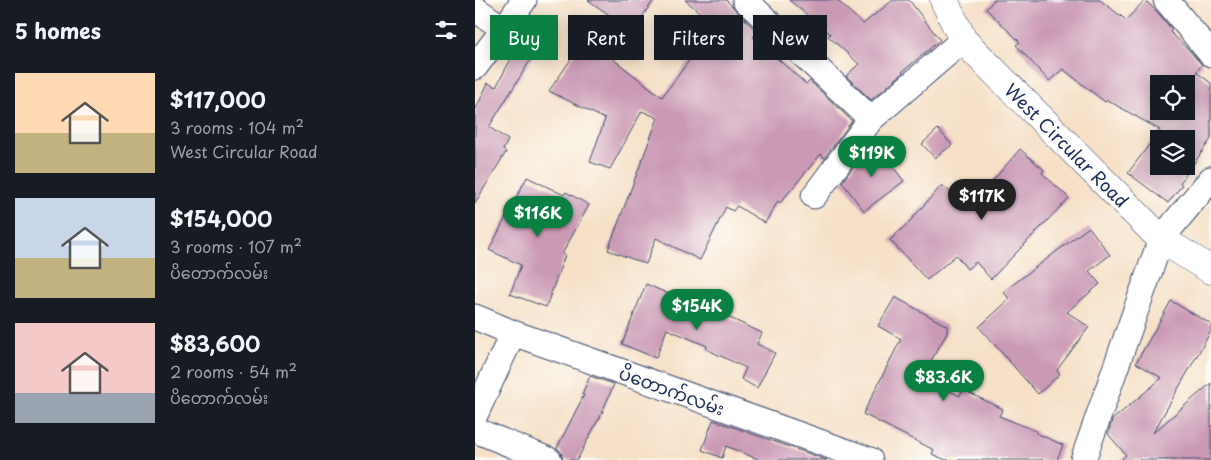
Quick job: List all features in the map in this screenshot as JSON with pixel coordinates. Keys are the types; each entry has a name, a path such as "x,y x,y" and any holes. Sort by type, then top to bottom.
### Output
{"street":[{"path":"514,15 524,0"},
{"path":"745,0 871,118"},
{"name":"West Circular Road","path":"944,0 963,40 1161,239 1211,270"},
{"path":"1166,0 1211,54"},
{"path":"475,9 490,19"},
{"path":"814,196 871,118 963,40"},
{"path":"475,67 490,47"},
{"path":"1083,460 1161,239 1211,179"},
{"name":"ပိတောက်လမ်း","path":"475,317 513,333 869,460"},
{"path":"475,415 513,333"},
{"path":"475,430 549,460"}],"building":[{"path":"588,0 654,0 643,15 609,15"},
{"path":"685,0 726,0 741,15 703,15"},
{"path":"789,0 837,0 863,24 893,0 909,0 940,40 871,100 846,76 859,64 828,36 830,34 827,32 827,15 807,15"},
{"path":"994,0 1100,0 1126,20 1145,0 1172,30 1170,32 1202,65 1196,72 1211,83 1211,139 1195,162 1195,130 1160,130 1107,100 1105,102 1063,69 1049,81 1016,45 1020,42 986,9"},
{"path":"743,18 753,28 753,60 779,60 806,84 810,81 852,121 824,158 821,154 780,203 778,201 765,223 737,206 733,211 726,207 700,260 656,238 646,264 608,250 658,118 642,111 610,169 590,162 605,119 549,91 571,60 614,60 662,97 690,60 743,60"},
{"path":"510,60 530,60 489,127 508,140 503,150 506,152 475,203 475,111 488,83 496,87"},
{"path":"938,129 952,145 935,158 922,144"},
{"path":"873,141 904,181 864,211 842,182"},
{"path":"1150,143 1150,175 1186,175 1180,183 1182,185 1168,203 1128,173"},
{"path":"1020,149 1044,170 1042,173 1069,198 991,279 976,262 967,269 956,255 927,280 890,240 942,185 969,208"},
{"path":"527,177 564,195 566,192 589,205 562,254 565,255 546,307 510,294 521,265 489,250"},
{"path":"1089,227 1110,255 1089,271 1100,284 1067,312 1089,327 1057,370 1060,374 1038,394 979,327 1010,299 1003,292"},
{"path":"646,284 687,302 691,291 719,302 715,311 762,333 757,344 775,353 757,388 741,379 746,368 706,349 707,346 667,329 656,358 622,344"},
{"path":"895,297 947,326 947,333 922,377 960,396 963,390 1003,409 999,416 1036,431 1036,433 1063,445 1057,460 946,460 932,454 934,450 863,414 901,339 878,326"},
{"path":"1171,301 1211,324 1211,331 1153,433 1211,383 1211,460 1121,460 1126,455 1108,434 1112,420 1162,378 1136,363"},
{"path":"590,376 614,384 599,420 577,460 563,460 561,452 557,448 584,395 582,394"},
{"path":"713,420 827,460 760,460 726,446 722,458 702,450"}]}
